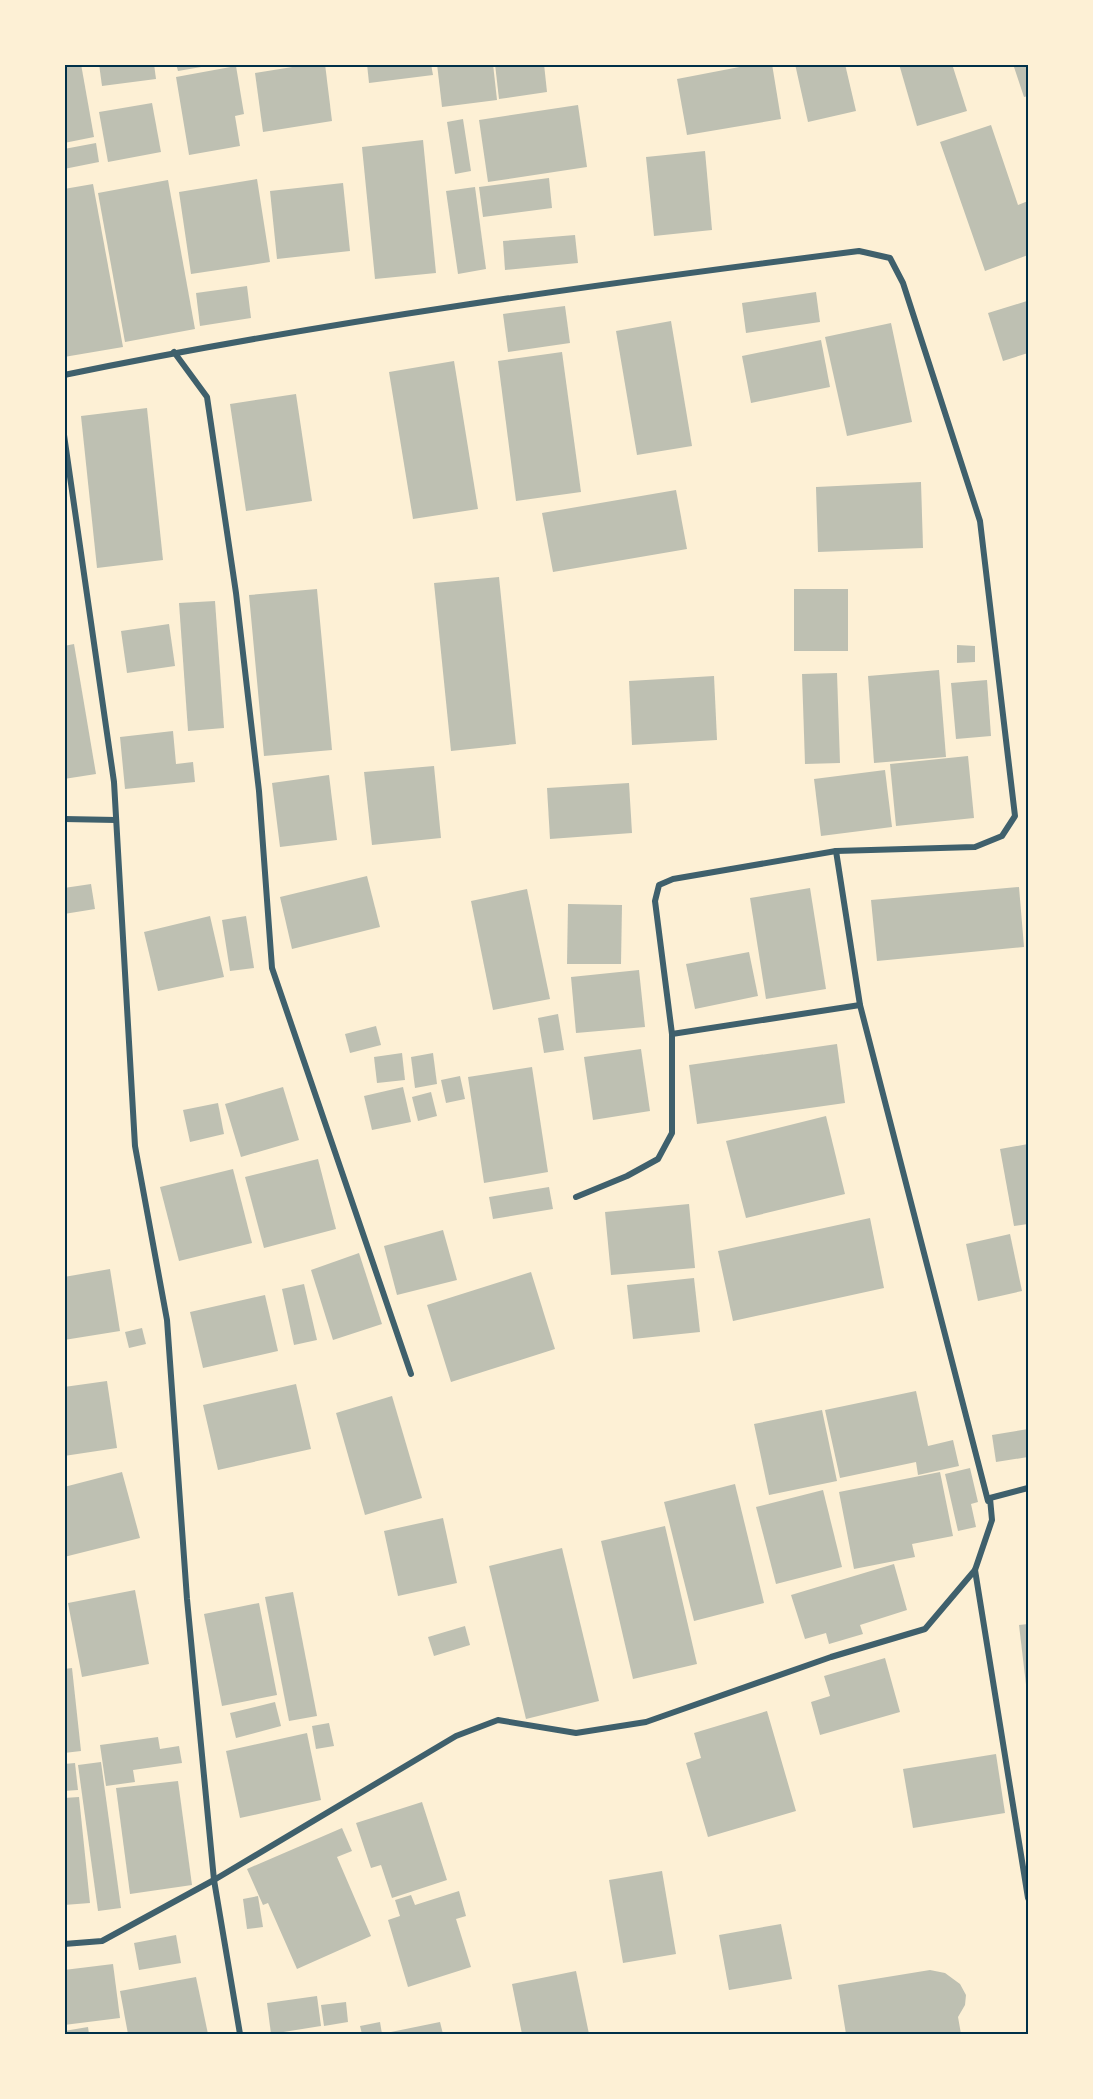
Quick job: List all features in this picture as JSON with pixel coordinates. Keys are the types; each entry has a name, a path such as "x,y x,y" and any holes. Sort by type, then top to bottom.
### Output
{"street":[{"path":"64,375 174,352 609,283 859,251 890,258 903,283 980,521 1016,816 1002,836 975,847 836,851 673,879 659,885 655,901 672,1034 672,1132 658,1159 627,1176 576,1197"},
{"path":"174,352 207,397 236,592 260,791 272,968 411,1374"},
{"path":"64,435 114,782 135,1146 167,1320 187,1599 214,1880 240,2034"},
{"path":"64,819 116,820"},
{"path":"836,851 860,1005 992,1520"},
{"path":"672,1034 860,1005"},
{"path":"64,1944 102,1941 214,1880 456,1736 498,1720 576,1733 646,1722 831,1657 925,1629 975,1569 992,1520 990,1498 1029,1488"},
{"path":"975,1569 1029,1898"}],"building":[{"path":"64,64 81,64 94,137 64,143"},
{"path":"99,64 154,64 156,79 102,86"},
{"path":"176,64 206,64 207,66 178,71"},
{"path":"325,64 332,121 263,132 255,73"},
{"path":"367,64 431,64 433,75 369,83"},
{"path":"437,64 493,64 497,100 442,107"},
{"path":"495,64 544,64 547,92 499,99"},
{"path":"755,64 772,64 781,119 687,135 677,79"},
{"path":"795,64 845,64 856,111 808,122"},
{"path":"899,64 952,64 967,111 917,126"},
{"path":"1013,64 1028,64 1028,96 1024,97"},
{"path":"236,66 244,114 235,116 240,146 189,155 176,77"},
{"path":"152,103 161,152 108,162 99,112"},
{"path":"578,105 587,167 488,182 479,120"},
{"path":"463,119 471,171 455,174 447,122"},
{"path":"991,125 1018,205 1028,201 1028,255 985,271 940,142"},
{"path":"423,140 436,273 375,279 362,147"},
{"path":"96,143 99,162 64,169 64,149"},
{"path":"705,151 712,230 654,236 646,157"},
{"path":"549,178 552,208 483,217 479,187"},
{"path":"257,179 270,262 191,274 179,192"},
{"path":"168,180 195,329 125,342 98,193"},
{"path":"343,183 350,251 277,259 270,191"},
{"path":"93,184 123,347 64,357 64,189"},
{"path":"475,187 486,269 458,274 446,191"},
{"path":"575,235 578,263 505,270 503,241"},
{"path":"247,286 251,318 200,326 196,293"},
{"path":"816,292 820,322 746,333 742,303"},
{"path":"1027,301 1028,353 1003,361 988,313"},
{"path":"565,306 570,343 508,352 503,314"},
{"path":"671,321 692,446 637,455 616,331"},
{"path":"891,323 912,422 847,436 825,337"},
{"path":"821,340 830,387 751,403 742,356"},
{"path":"562,352 581,492 516,501 498,361"},
{"path":"454,361 478,509 413,519 389,372"},
{"path":"296,394 312,501 246,511 230,404"},
{"path":"147,408 163,560 97,568 81,416"},
{"path":"921,482 923,548 818,552 816,487"},
{"path":"676,490 687,549 553,572 542,513"},
{"path":"499,577 516,744 451,751 434,583"},
{"path":"317,589 332,750 264,756 249,595"},
{"path":"794,589 848,589 848,651 794,651"},
{"path":"215,601 224,728 188,731 179,603"},
{"path":"169,624 175,666 127,673 121,631"},
{"path":"74,644 96,774 64,779 64,646"},
{"path":"957,645 975,646 975,662 957,663"},
{"path":"939,670 946,757 874,763 868,676"},
{"path":"837,673 840,763 805,764 802,674"},
{"path":"714,676 717,740 632,745 629,681"},
{"path":"987,680 991,736 956,739 951,683"},
{"path":"173,731 176,764 193,762 195,782 125,789 120,737"},
{"path":"968,756 974,818 896,826 890,764"},
{"path":"434,766 441,838 372,845 364,772"},
{"path":"885,770 892,827 821,836 814,779"},
{"path":"329,775 337,840 280,847 272,783"},
{"path":"629,783 632,833 550,839 547,788"},
{"path":"367,876 380,927 292,949 280,897"},
{"path":"91,884 95,909 64,914 64,888"},
{"path":"1019,887 1024,947 877,961 871,900"},
{"path":"810,888 826,989 766,999 750,898"},
{"path":"527,889 550,999 493,1010 471,901"},
{"path":"568,904 622,905 621,964 567,964"},
{"path":"210,916 224,977 158,991 144,932"},
{"path":"246,916 254,968 230,971 222,920"},
{"path":"749,952 758,996 695,1009 686,964"},
{"path":"639,970 645,1027 576,1033 571,977"},
{"path":"558,1014 564,1050 544,1053 538,1018"},
{"path":"376,1026 381,1045 350,1053 345,1034"},
{"path":"837,1044 845,1103 697,1124 689,1065"},
{"path":"641,1049 650,1111 593,1120 584,1057"},
{"path":"402,1053 405,1080 377,1083 374,1057"},
{"path":"433,1053 437,1084 415,1088 411,1057"},
{"path":"532,1067 548,1172 484,1183 468,1077"},
{"path":"460,1076 465,1099 446,1103 441,1080"},
{"path":"283,1087 299,1140 241,1157 225,1104"},
{"path":"403,1087 411,1122 372,1130 364,1096"},
{"path":"431,1092 437,1116 418,1121 412,1097"},
{"path":"218,1103 224,1134 190,1142 183,1110"},
{"path":"826,1116 845,1194 746,1218 726,1141"},
{"path":"1028,1144 1028,1224 1014,1226 1000,1149"},
{"path":"318,1159 336,1229 264,1248 245,1177"},
{"path":"233,1169 252,1243 179,1261 160,1187"},
{"path":"549,1187 553,1209 493,1219 489,1197"},
{"path":"689,1204 695,1268 611,1275 605,1212"},
{"path":"870,1218 884,1288 733,1321 718,1251"},
{"path":"443,1230 457,1280 397,1295 384,1246"},
{"path":"1010,1234 1022,1291 978,1301 966,1244"},
{"path":"359,1253 382,1324 333,1340 311,1270"},
{"path":"110,1269 120,1331 64,1340 64,1277"},
{"path":"531,1272 555,1349 451,1382 427,1305"},
{"path":"694,1278 700,1332 633,1339 627,1285"},
{"path":"304,1284 317,1340 294,1345 282,1289"},
{"path":"265,1295 278,1351 203,1368 190,1312"},
{"path":"142,1328 146,1344 129,1348 125,1332"},
{"path":"107,1381 117,1448 64,1456 64,1387"},
{"path":"296,1384 311,1449 218,1470 203,1405"},
{"path":"916,1391 928,1446 953,1440 959,1466 918,1475 916,1462 840,1478 825,1410"},
{"path":"392,1396 422,1498 365,1515 336,1413"},
{"path":"822,1410 837,1481 769,1495 754,1424"},
{"path":"1028,1429 1028,1457 996,1462 992,1435"},
{"path":"970,1468 978,1502 971,1504 976,1527 958,1531 945,1474"},
{"path":"122,1472 140,1538 64,1557 64,1487"},
{"path":"940,1472 953,1536 912,1544 915,1557 854,1569 839,1492"},
{"path":"735,1484 764,1603 694,1621 664,1502"},
{"path":"823,1490 842,1567 776,1584 756,1507"},
{"path":"443,1518 457,1583 398,1596 384,1531"},
{"path":"665,1526 697,1664 633,1679 601,1541"},
{"path":"562,1548 599,1701 526,1719 489,1566"},
{"path":"894,1564 907,1610 860,1625 863,1634 829,1644 826,1633 805,1639 791,1595"},
{"path":"135,1590 149,1664 82,1677 68,1603"},
{"path":"293,1592 317,1716 289,1721 265,1597"},
{"path":"259,1603 277,1695 222,1706 204,1614"},
{"path":"1028,1624 1028,1693 1027,1693 1019,1625"},
{"path":"465,1626 470,1645 434,1656 428,1637"},
{"path":"885,1658 900,1712 820,1735 811,1702 830,1696 824,1676"},
{"path":"72,1668 81,1751 64,1753 64,1669"},
{"path":"275,1702 281,1726 236,1738 230,1713"},
{"path":"767,1711 796,1811 708,1837 686,1763 701,1758 694,1733"},
{"path":"329,1723 334,1746 316,1749 312,1726"},
{"path":"307,1733 321,1800 240,1818 226,1751"},
{"path":"158,1737 160,1749 179,1746 182,1763 133,1770 135,1782 106,1786 100,1745"},
{"path":"996,1754 1005,1813 913,1828 903,1769"},
{"path":"101,1762 121,1908 98,1911 78,1765"},
{"path":"75,1763 78,1790 64,1791 64,1764"},
{"path":"178,1781 192,1885 130,1894 116,1788"},
{"path":"79,1797 90,1903 64,1905 64,1798"},
{"path":"422,1802 447,1880 392,1898 381,1865 371,1868 356,1823"},
{"path":"342,1828 352,1851 337,1857 371,1936 297,1969 268,1903 263,1905 247,1869"},
{"path":"662,1871 676,1954 623,1963 609,1880"},
{"path":"459,1891 466,1916 456,1919 471,1967 408,1987 388,1920 400,1916 395,1900 411,1895 415,1905"},
{"path":"258,1896 263,1927 247,1929 243,1899"},
{"path":"781,1924 792,1979 729,1990 719,1935"},
{"path":"176,1935 181,1963 139,1970 134,1943"},
{"path":"113,1964 120,2018 64,2025 64,1970"},
{"path":"930,1970 945,1973 960,1984 966,1995 965,2005 958,2017 961,2034 846,2034 838,1985"},
{"path":"576,1971 589,2034 522,2034 512,1984"},
{"path":"196,1977 208,2034 128,2034 120,1991"},
{"path":"317,1996 321,2026 271,2034 267,2003"},
{"path":"346,2002 348,2022 324,2026 321,2005"},
{"path":"380,2022 382,2034 362,2034 360,2026"},
{"path":"440,2022 443,2034 386,2034 386,2033"},
{"path":"88,2027 89,2034 64,2034 64,2031"}]}
